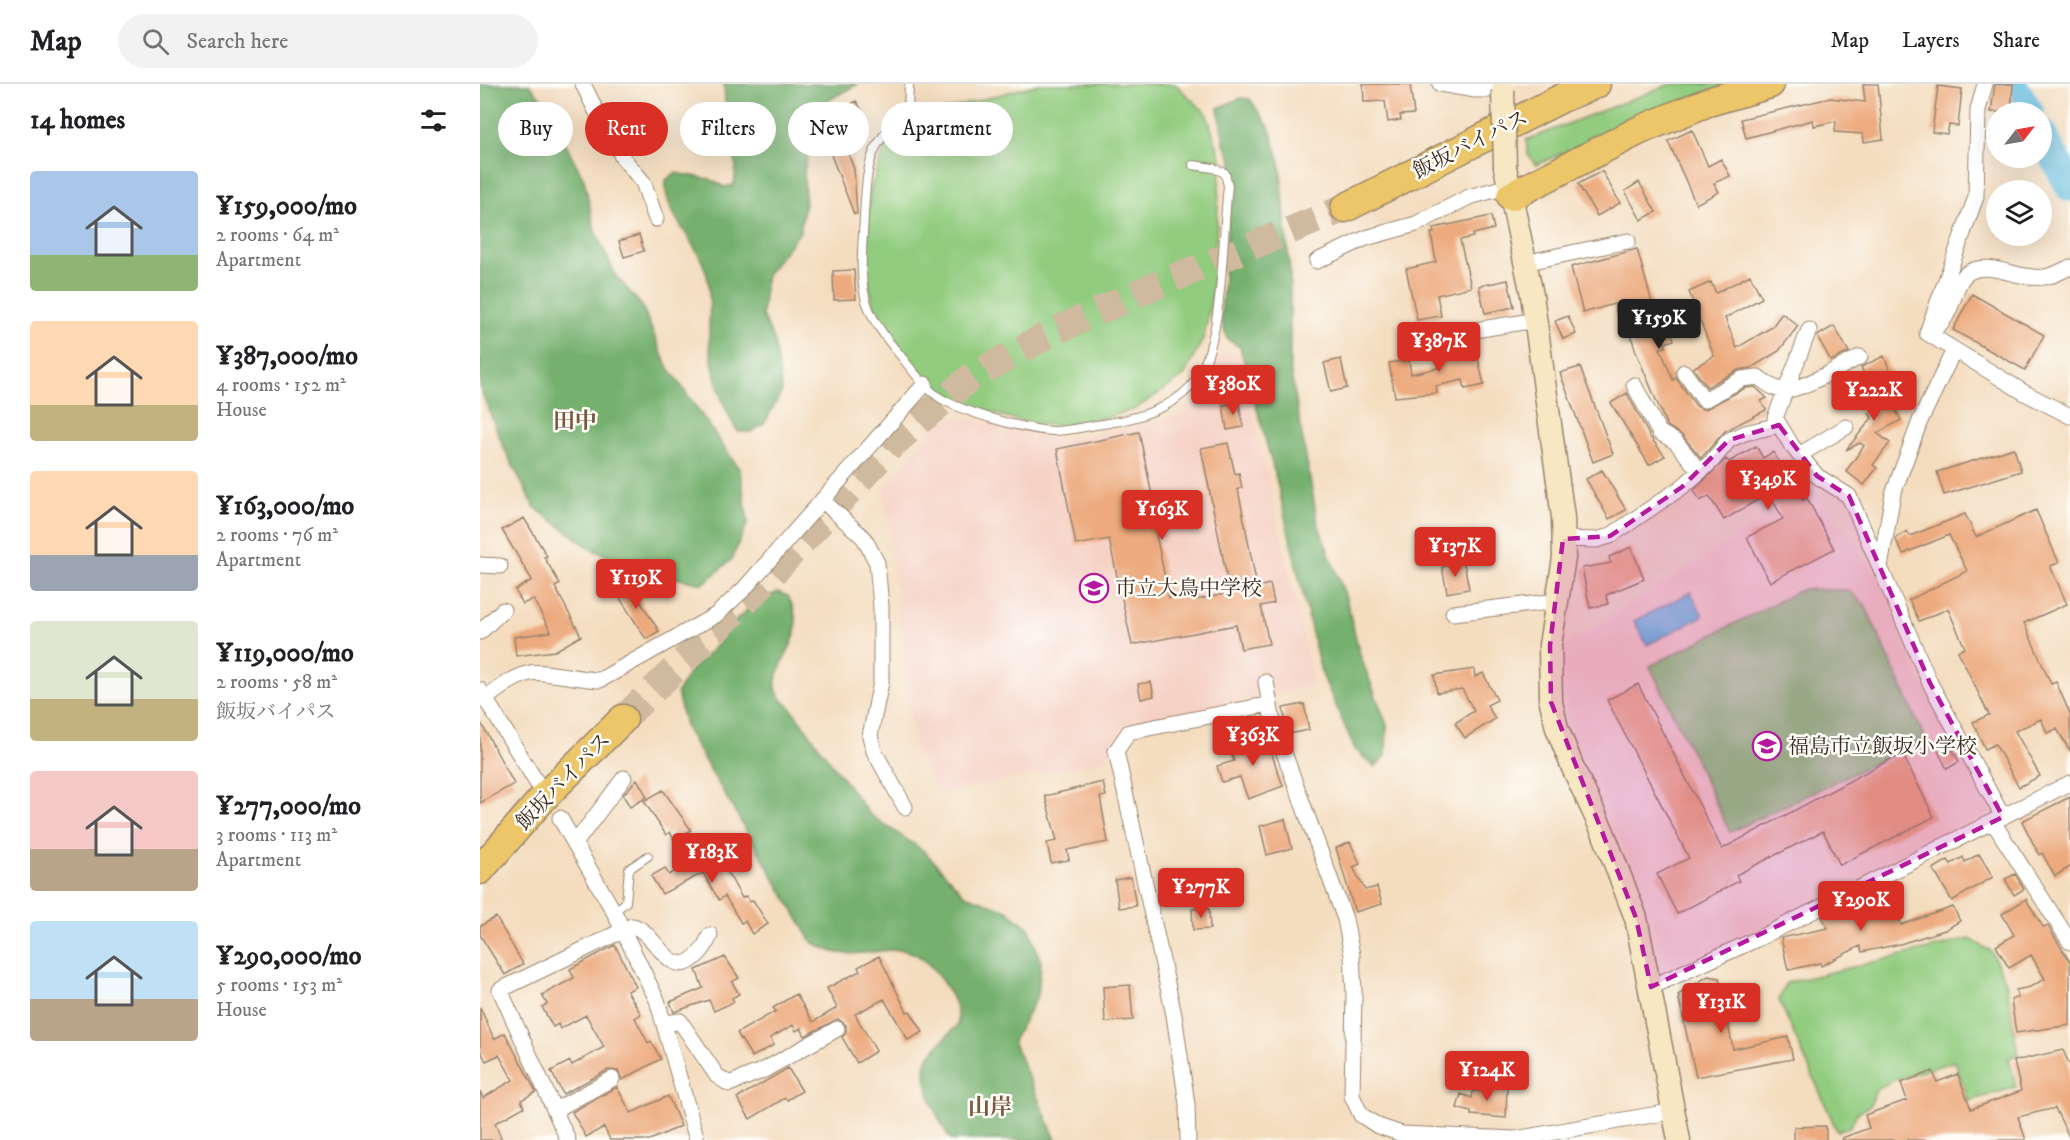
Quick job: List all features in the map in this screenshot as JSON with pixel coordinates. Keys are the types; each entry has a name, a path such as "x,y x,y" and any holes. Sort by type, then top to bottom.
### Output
{"highway":[{"name":"飯坂バイパス","path":"1345,208 1562,98 1596,84"},
{"path":"1508,183 1708,102 1770,84"},
{"name":"飯坂バイパス","path":"480,870 545,796 623,719"}],"street":[{"path":"583,84 594,110 612,132 622,158 643,182 656,219"},
{"path":"1440,84 1475,90 1504,87 1508,183 1536,320 1557,467 1563,539 1558,601 1550,645 1551,702 1557,728 1603,832 1636,918 1652,987 1679,1140"},
{"path":"1927,333 1976,197 1978,110 1985,84"},
{"path":"1317,261 1366,238 1416,224 1469,197 1508,183"},
{"path":"1524,263 1628,241"},
{"path":"1927,333 1938,328 1949,314 1963,277 1971,271 1985,269 2043,278 2070,267"},
{"path":"1426,334 1451,334 1536,320"},
{"path":"1809,330 1775,418 1799,455 1817,476 1849,496 1930,683 1998,819 2070,942"},
{"path":"1927,333 2003,380 2070,416"},
{"path":"1880,567 1893,494 1920,421 1954,350"},
{"path":"1684,372 1704,400 1742,379 1758,377 1770,386 1784,391 1800,386 1860,357"},
{"path":"537,783 482,694 532,672 583,680 600,680 716,615 743,590 925,384"},
{"path":"1634,385 1659,432 1676,442 1700,472"},
{"path":"1563,539 1596,540 1610,536 1682,487 1700,472 1729,440 1745,433 1779,425"},
{"path":"1799,455 1846,427"},
{"path":"822,500 864,538 877,563 881,606 881,682 870,736 874,751 905,807"},
{"path":"480,565 500,566"},
{"path":"1453,613 1558,601"},
{"path":"480,632 503,610"},
{"path":"1266,682 1273,723 1345,919 1352,955 1354,993 1352,1096 1356,1109 1378,1126 1402,1134 1515,1139 1675,1112"},
{"path":"1188,1140 1186,1104 1174,1015 1116,751 1129,732 1270,704"},
{"path":"576,842 624,778"},
{"path":"1652,987 1755,940 2070,783"},
{"path":"560,818 576,842 614,912 657,1000 697,1140"},
{"path":"568,1140 500,990 622,929 638,926 675,963 685,963 704,949 710,935"},
{"path":"664,1023 680,1021 717,1076 729,1084 764,1070 837,1029"},
{"path":"555,1110 612,1079"}],"lane":[{"path":"909,84 908,112 892,125 873,149 866,181 862,281 866,300 888,340 925,384 941,398 981,414 1028,427 1054,431 1143,416 1173,401 1190,387 1204,366 1215,333 1228,186 1226,174 1213,168 1193,165"},
{"path":"614,912 626,902 629,869 648,856"}],"highlighted area":[{"path":"1779,425 1817,476 1849,496 1930,683 2003,817 1651,987 1636,918 1551,702 1550,645 1563,539 1610,536 1682,487 1729,440"}],"shaded area":[{"name":"市立大鳥中学校","path":"1223,353 1240,353 1314,685 1125,725 1106,760 943,793 935,787 915,749 884,490 936,424 949,418 962,417 1031,435 1064,438 1121,429 1179,415 1203,396"},
{"name":"福島市立飯坂小学校","path":"1813,488 1881,581 1903,642 1930,701 1991,811 1678,968 1665,959 1635,871 1570,724 1560,665 1566,645"}],"green space":[{"path":"480,84 529,84 543,102 498,102 498,156 572,156 584,179 595,231 616,276 642,306 666,364 740,470 748,522 732,559 703,584 648,572 591,549 534,507 503,446 480,388"},
{"path":"724,84 858,84 828,102 788,102 788,156 808,156 804,171 805,203 800,232 766,275 762,315 774,340 782,391 764,424 751,432 738,432 724,403 710,349 708,280 698,254 676,218 666,193 666,180 675,173 710,179 724,187 734,185 736,166 733,156 776,156 776,102 725,102"},
{"path":"1038,84 1175,84 1206,113 1221,158 1212,299 1203,339 1184,376 1135,409 1106,418 1060,426 1027,423 973,407 930,384 889,333 873,303 867,274 869,194 882,156 1013,156 1013,102 973,102"},
{"path":"1671,84 1735,84 1681,101 1536,165 1528,155 1526,140"},
{"path":"1241,98 1250,99 1269,127 1280,162 1290,273 1290,368 1318,524 1346,598 1360,655 1387,725 1386,756 1375,767 1355,749 1321,672 1276,478 1240,347 1227,339 1221,319 1232,160 1224,143 1218,108"},
{"path":"1803,589 1848,590 1865,605 1925,739 1730,832 1650,666"},
{"path":"778,592 788,596 796,621 793,640 776,680 777,692 782,699 869,814 924,851 965,895 1007,910 1029,928 1041,962 1038,995 1013,1041 1056,1140 951,1140 932,1102 925,1069 929,1056 958,1024 956,1006 946,986 930,965 907,951 838,953 812,942 686,729 677,693 692,668 714,648 723,633 754,603"},
{"path":"1970,939 1991,951 2006,982 2018,1055 2009,1058 2016,1087 1969,1101 1955,1061 1894,1080 1876,1090 1870,1106 1857,1113 1850,1127 1837,1131 1779,1000 1786,983"}],"water":[{"path":"1691,592 1703,616 1647,645 1634,621"}],"building":[{"path":"1363,84 1410,84 1414,114 1400,115 1401,120 1388,122 1385,101 1364,102"},
{"path":"1863,84 1878,84 1883,139 1864,142 1863,134 1835,132 1836,121 1814,126 1813,120 1746,138 1741,119 1830,98 1865,102"},
{"path":"1995,84 2013,84 2012,102 1992,102"},
{"path":"1938,86 1962,89 1958,126 1949,125 1947,134 1932,132"},
{"path":"1692,130 1708,166 1721,159 1730,176 1714,183 1719,192 1696,204 1668,141"},
{"path":"831,156 849,156 854,169 857,214 854,214"},
{"path":"1602,171 1620,203 1597,216 1578,184"},
{"path":"1639,182 1656,212 1641,220 1625,191"},
{"path":"1491,216 1494,229 1460,240 1471,287 1437,295 1441,316 1417,320 1406,269 1436,262 1431,233 1434,233 1433,228"},
{"path":"639,235 644,251 624,257 619,241"},
{"path":"1637,249 1658,324 1668,321 1674,340 1665,343 1666,347 1660,348 1673,380 1676,378 1696,406 1704,410 1745,388 1755,387 1767,398 1761,401 1766,410 1725,431 1701,458 1683,436 1667,426 1636,352 1625,316 1618,318 1614,304 1583,313 1571,267"},
{"path":"854,270 856,299 834,300 833,271"},
{"path":"1750,275 1762,298 1725,318 1737,348 1772,327 1782,313 1798,326 1779,351 1751,368 1738,370 1707,387 1693,368 1714,356 1689,292 1711,282 1716,293"},
{"path":"1508,280 1514,307 1485,313 1479,286"},
{"path":"1972,294 2044,335 2025,370 1953,330"},
{"path":"1568,316 1576,334 1563,339 1555,321"},
{"path":"1834,326 1849,352 1831,361 1817,336"},
{"path":"1474,340 1484,385 1465,389 1463,380 1436,386 1437,393 1395,397 1389,363 1409,360 1411,374 1438,368 1437,359 1458,355 1455,343"},
{"path":"1884,356 1895,383 1883,388 1901,420 1877,433 1890,443 1873,465 1877,468 1864,485 1846,471 1864,446 1860,443 1846,450 1872,418 1869,413 1879,407 1861,367"},
{"path":"1341,359 1347,388 1331,392 1324,363"},
{"path":"1580,367 1613,454 1593,462 1560,373"},
{"path":"1627,393 1650,437 1665,456 1649,465 1611,403"},
{"path":"1239,403 1243,427 1227,430 1223,405"},
{"path":"1139,432 1159,529 1155,529 1169,598 1194,593 1195,600 1230,593 1201,448 1228,443 1235,474 1239,473 1242,488 1238,489 1257,587 1270,584 1274,603 1261,606 1269,644 1241,649 1236,625 1132,645 1109,539 1076,545 1057,449"},
{"path":"1756,446 1763,458 1773,452 1803,500 1807,498 1834,549 1770,582 1747,537 1783,519 1769,493 1724,520 1709,496 1700,501 1694,490 1726,459 1729,462"},
{"path":"2014,448 2021,471 1944,495 1937,472"},
{"path":"1602,470 1626,510 1609,519 1586,479"},
{"path":"2036,510 2059,563 2050,566 2067,604 2024,623 2051,684 2056,682 2070,714 2070,751 2057,729 2047,733 2041,719 2015,731 2040,776 2019,787 1995,744 1985,749 1973,722 1989,715 1958,651 1965,648 1948,609 1919,621 1909,600 1967,571 1949,535 1903,554 1895,538 1907,531 1910,536 1965,514 1976,537"},
{"path":"524,518 547,556 544,557 560,584 555,587 581,636 555,651 516,656 514,637 551,632 533,599 523,604 515,590 532,580 502,530"},
{"path":"1631,547 1644,579 1606,595 1608,604 1590,608 1582,568 1611,563 1609,557"},
{"path":"1464,563 1469,589 1447,593 1442,567"},
{"path":"620,578 638,602 640,601 659,631 646,639 611,584"},
{"path":"1474,669 1475,677 1483,673 1497,700 1487,705 1495,719 1465,738 1455,723 1474,711 1462,689 1437,693 1434,675"},
{"path":"1151,682 1154,696 1141,699 1138,684"},
{"path":"1638,684 1722,849 1902,753 1934,817 1840,865 1823,831 1736,875 1739,881 1677,914 1657,874 1689,858 1607,700"},
{"path":"1304,704 1309,730 1288,734 1283,708"},
{"path":"480,721 514,784 480,803"},
{"path":"1264,732 1283,786 1248,799 1240,777 1222,782 1217,766 1234,761 1230,750 1240,747 1238,741"},
{"path":"1947,739 1959,762 1947,769 1935,745"},
{"path":"637,779 647,797 630,807 623,795"},
{"path":"1103,782 1106,796 1100,797 1108,842 1067,850 1069,860 1051,863 1047,843 1057,841 1045,796"},
{"path":"663,790 691,830 674,840 670,832 666,835 644,801"},
{"path":"2070,797 2070,867 2055,876 2042,853 2039,855 2022,821"},
{"path":"1285,819 1292,848 1267,855 1260,826"},
{"path":"698,836 718,870 724,866 742,898 746,896 750,902 753,900 768,924 752,934 745,921 741,923 725,896 719,900 703,873 662,894 651,876 665,868 669,875 695,859 685,843"},
{"path":"1350,842 1360,864 1353,867 1365,890 1377,887 1382,904 1355,912 1336,848"},
{"path":"1979,854 1993,877 1952,901 1933,869 1948,860 1951,864 1963,857 1965,862"},
{"path":"2015,874 2024,889 2014,895 2005,879"},
{"path":"1131,877 1136,906 1119,908 1115,880"},
{"path":"1890,890 1901,925 1953,907 1960,921 1945,930 1900,944 1862,952 1860,946 1821,966 1820,963 1788,970 1781,938 1828,928 1822,917"},
{"path":"2026,899 2043,927 2048,926 2070,962 2070,1025 2016,1033 2011,999 2018,998 2016,990 2030,987 2045,979 2031,955 2009,968 1996,946 2014,935 2002,914"},
{"path":"1192,909 1209,909 1210,929 1193,930"},
{"path":"496,917 523,964 505,975 480,935 480,926"},
{"path":"615,945 636,987 627,991 641,1014 635,1018 648,1043 651,1041 661,1059 622,1080 618,1071 608,1070 563,1094 551,1071 570,1061 572,1065 604,1047 586,1015 560,1029 558,1024 553,1027 542,1007 547,1004 542,995 574,978 570,969"},
{"path":"879,956 907,1012 910,1011 923,1032 908,1040 884,999 855,1014 876,1051 857,1063 842,1037 846,1033 846,1025 838,1019 805,1036 801,1028 796,1031 793,1025 770,1038 774,1045 752,1057 737,1033 776,1011 773,1008 796,994 813,1022 837,1008 827,988 860,971 858,967"},
{"path":"725,957 739,978 732,982 739,994 732,998 734,1002 714,1011 709,1000 674,1012 670,1002 703,988 696,970"},
{"path":"1708,976 1719,978 1733,1049 1788,1037 1793,1059 1696,1077 1678,995"},
{"path":"1130,985 1133,1020 1105,1022 1103,987"},
{"path":"480,1007 494,1039 505,1033 536,1092 521,1100 524,1107 495,1123 502,1140 480,1140 480,1091 483,1098 513,1080 499,1055 486,1061 480,1050"},
{"path":"2063,1050 2070,1066 2070,1139 2055,1108 2018,1117 2026,1140 1843,1140 1842,1138 1869,1128 1865,1115 1907,1100 1901,1083 1933,1071 1937,1082 1958,1074 1971,1109 2021,1091 2014,1061"},
{"path":"788,1068 802,1091 787,1100 785,1098 750,1119 737,1098"},
{"path":"1488,1082 1507,1084 1506,1118 1471,1115 1471,1112 1457,1108 1461,1094 1472,1098 1473,1091 1488,1092"},
{"path":"617,1087 631,1113 668,1096 681,1126 650,1140 610,1140 604,1127 586,1137 572,1112"},
{"path":"1826,1126 1826,1140 1794,1140 1794,1127"}],"waterway":[{"path":"2012,84 2023,102"},
{"path":"2052,153 2070,187"}],"tunnel":[{"path":"623,719 757,590 894,443 971,377 1053,332 1145,290 1345,208"}],"place":[{"name":"市立大鳥中学校","path":"1094,588"},
{"name":"福島市立飯坂小学校","path":"1767,746"}],"district":[{"name":"田中","path":"575,420"},
{"name":"山岸","path":"990,1106"}]}
